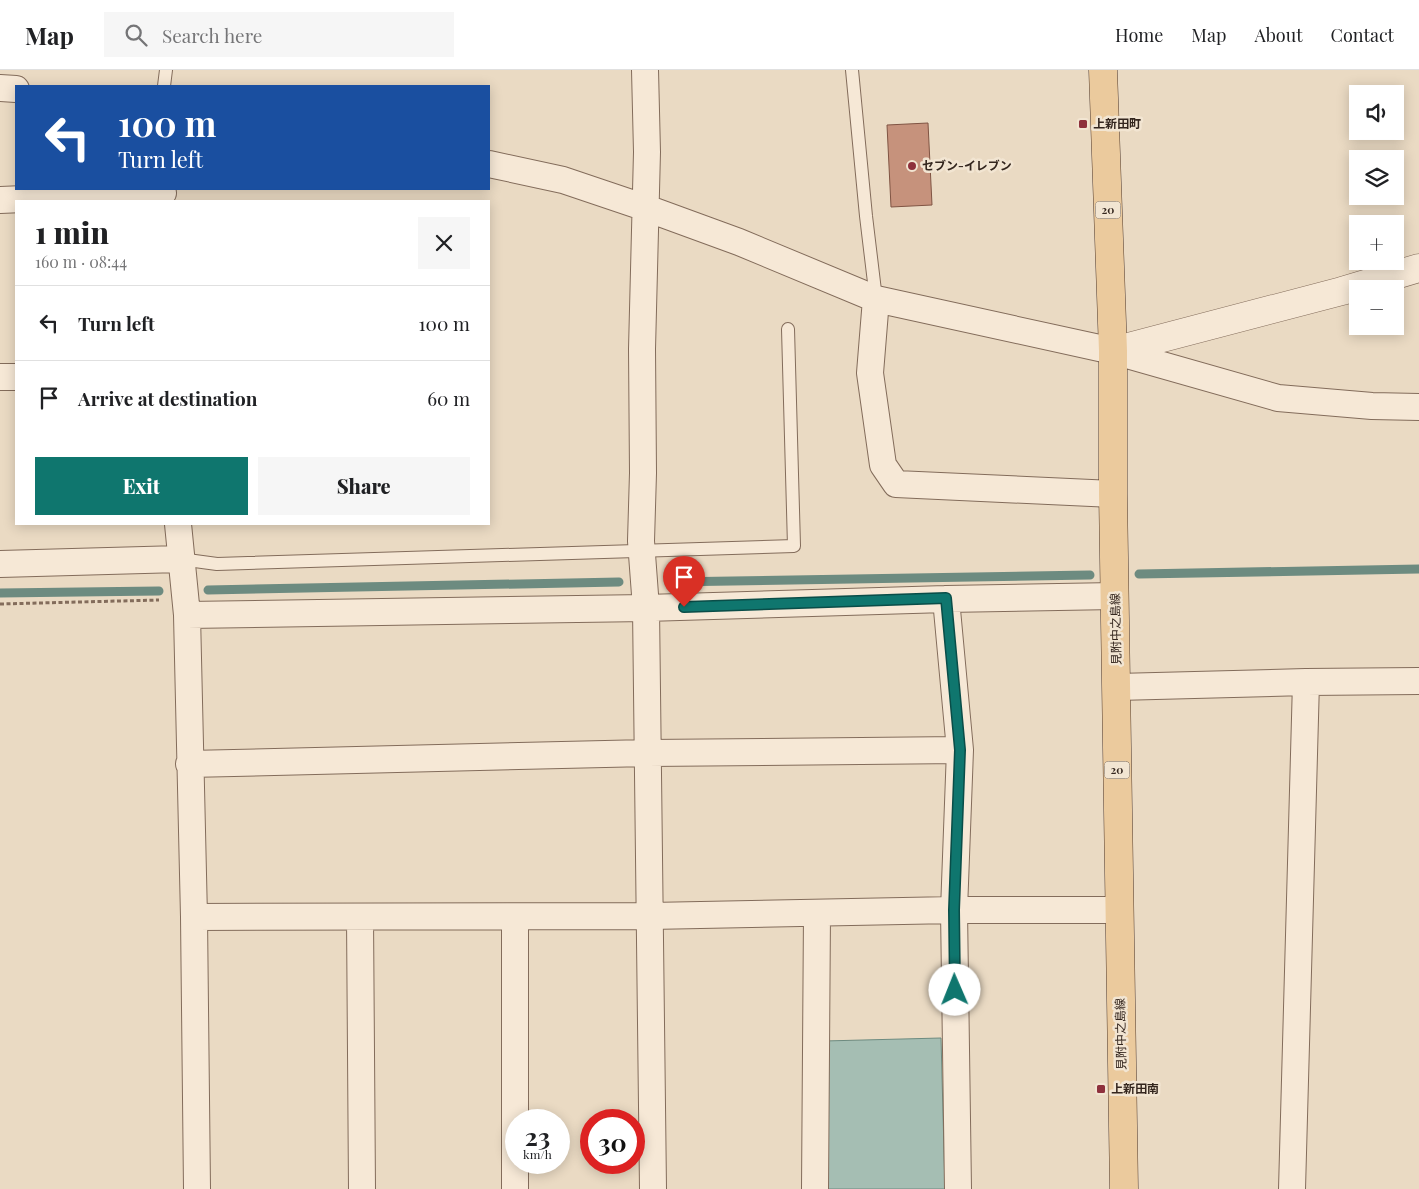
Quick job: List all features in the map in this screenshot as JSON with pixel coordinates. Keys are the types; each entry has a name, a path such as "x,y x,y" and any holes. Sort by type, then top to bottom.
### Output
{"main road":[{"name":"見附中之島線","path":"1104,70 1113,351 1112,494 1117,687 1124,1189"}],"street":[{"path":"644,70 647,152 642,349 643,473 641,540 646,608 653,1189"},
{"path":"0,88 15,89"},
{"path":"490,164 563,180 646,208 739,242 876,299 1113,351 1278,398 1372,406 1419,407"},
{"path":"0,200 163,194"},
{"path":"1113,351 1342,291 1419,268"},
{"path":"876,299 870,373 883,464 896,484 1112,494"},
{"path":"0,377 15,377"},
{"path":"178,525 186,607 194,917 197,1189"},
{"path":"0,564 180,559"},
{"path":"186,607 646,608 946,598 1115,596"},
{"path":"946,598 960,750 954,910 958,1189"},
{"path":"1117,687 1419,681"},
{"path":"1292,1189 1306,682"},
{"path":"189,764 648,754 960,750"},
{"path":"194,917 650,916 954,910 1119,910"},
{"path":"815,1189 817,914"},
{"path":"360,916 362,1189"},
{"path":"515,916 515,1189"}],"lane":[{"path":"164,85 166,70"},
{"path":"852,70 876,299"},
{"path":"180,559 217,564 794,546 788,329"}],"path":[{"path":"0,604 186,607"}],"shaded area":[{"path":"941,1038 945,1189 824,1189 824,1041"}],"building":[{"path":"928,123 932,205 891,207 887,125"}],"waterway":[{"path":"1139,574 1419,569"},
{"path":"669,582 1090,575"},
{"path":"208,590 619,582"},
{"path":"0,593 159,591"}],"place":[{"name":"上新田町","path":"1083,124"},
{"name":"セブン-イレブン","path":"912,166"},
{"name":"上新田南","path":"1101,1089"}],"route":[{"path":"684,607 946,598 960,750 954,910 955,990"}]}
